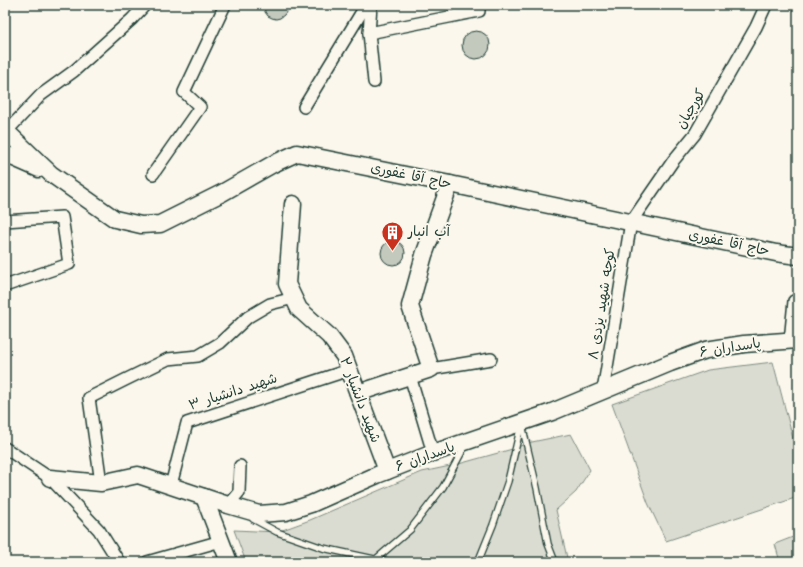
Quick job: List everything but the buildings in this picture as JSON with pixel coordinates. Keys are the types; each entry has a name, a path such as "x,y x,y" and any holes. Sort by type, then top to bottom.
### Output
{"street":[{"path":"6,131 41,95 74,71 132,19 145,5"},
{"path":"153,174 200,108 184,92 226,5"},
{"path":"304,107 366,5"},
{"path":"371,5 368,33 374,82"},
{"path":"368,33 479,11 479,5"},
{"name":"کورچیان","path":"631,222 673,160 695,134 756,27 766,5"},
{"name":"حاج آقا غفوری","path":"6,131 51,174 115,219 141,225 160,224 222,193 273,164 297,153 776,253 798,256"},
{"name":"حاج آقا غفوری","path":"5,154 51,174"},
{"path":"431,369 410,306 424,254 450,184"},
{"name":"شهید دانشیار ۲","path":"293,204 287,284 299,309 329,336 344,356 387,471"},
{"path":"5,221 62,217 69,264 5,286"},
{"name":"کوچه شهید یزدی ۸","path":"603,391 631,222"},
{"path":"100,483 89,398 168,359 198,356 220,343 248,317 270,304 294,298"},
{"path":"794,301 794,340"},
{"name":"پاسداران ۶","path":"50,478 100,483 138,475 259,514 286,512 311,504 433,453 552,412 670,363 706,350 744,344 794,340"},
{"path":"358,394 431,369 491,359"},
{"name":"شهید دانشیار ۳","path":"171,485 187,423 349,370"},
{"path":"410,376 433,453"},
{"path":"5,448 50,478 98,530 119,562"},
{"path":"228,505 239,492 240,466"},
{"path":"204,497 229,562"},
{"path":"147,562 221,541"}],"lane":[{"path":"478,562 493,525 508,481 522,423"},
{"path":"522,423 548,544 555,562"},
{"path":"370,562 376,559 410,530 443,487 467,442"},
{"path":"228,505 277,532 323,548 388,562"}],"shaded area":[{"path":"773,362 798,458 798,497 666,541 648,503 612,404 708,370"},
{"path":"571,434 590,470 576,492 556,510 568,562 246,562 234,530 277,532 310,520 422,472 455,465 516,448 527,443"},
{"path":"798,535 798,562 780,562 775,544"}],"place":[{"name":"آب انبار","path":"393,252"}]}
